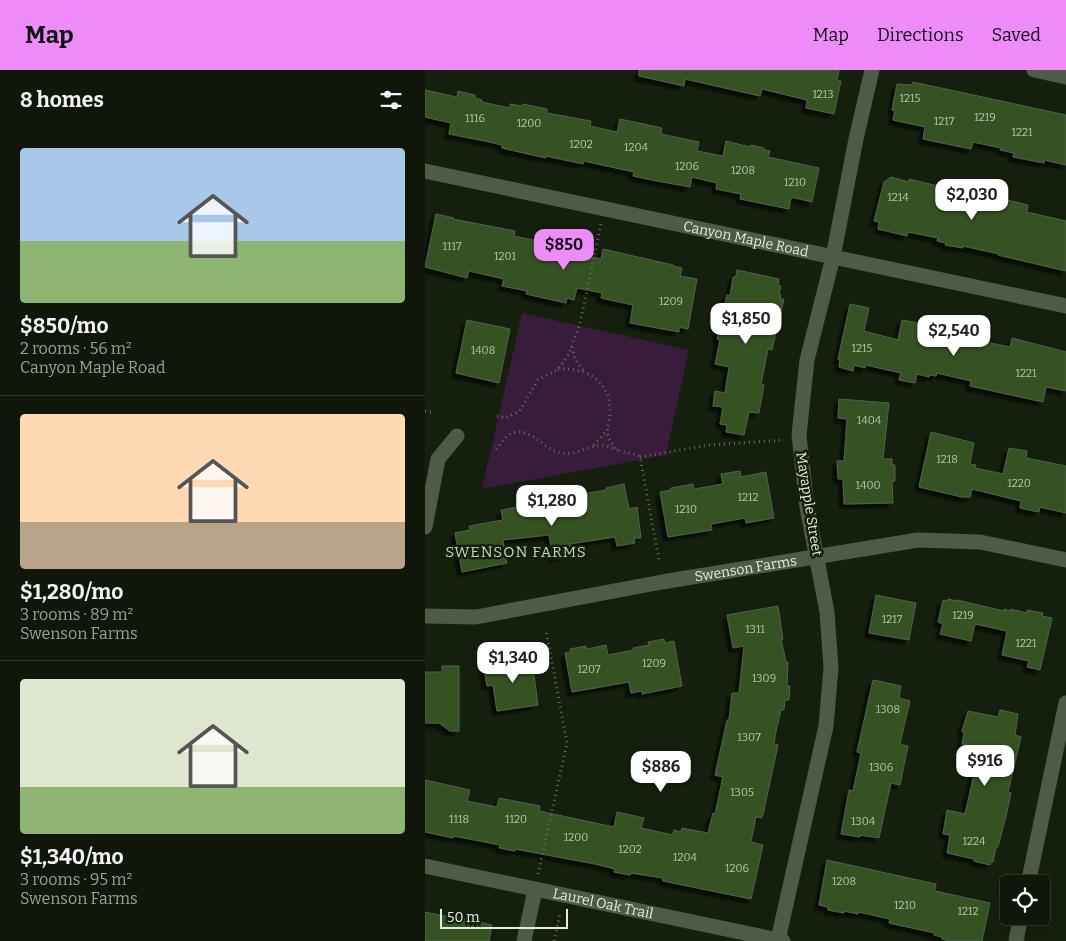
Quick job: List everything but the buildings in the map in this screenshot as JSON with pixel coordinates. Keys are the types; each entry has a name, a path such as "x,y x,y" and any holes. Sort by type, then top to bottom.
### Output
{"street":[{"name":"Mayapple Street","path":"781,940 827,716 831,668 827,612 807,507 799,435 807,360 833,257 856,139 872,70"},
{"path":"1033,70 1066,77"},
{"name":"Canyon Maple Road","path":"425,170 1066,306"},
{"path":"425,527 438,459 457,436"},
{"name":"Swenson Farms","path":"425,616 476,617 662,582 918,540 980,542 1066,560"},
{"path":"1030,875 1066,703"},
{"name":"Laurel Oak Trail","path":"425,866 536,882 781,940"},
{"path":"525,941 536,882"},
{"path":"1016,941 1019,925"}],"path":[{"path":"497,416 505,418 519,412 538,380 558,369 564,363 580,322 601,224"},
{"path":"572,346 575,359 583,371"},
{"path":"558,369 583,371 598,380 606,391 610,402 606,430 595,445 590,448"},
{"path":"425,411 434,413"},
{"path":"606,430 618,451"},
{"path":"496,449 510,433 520,431 529,434 549,449 559,453 574,453 603,446 640,456 709,445 784,440"},
{"path":"640,456 659,560"},
{"path":"536,882 567,743 546,630"},
{"path":"554,941 560,914"}],"shaded area":[{"path":"522,313 689,350 666,455 482,489"}],"district":[{"name":"SWENSON FARMS","path":"516,552"}]}
